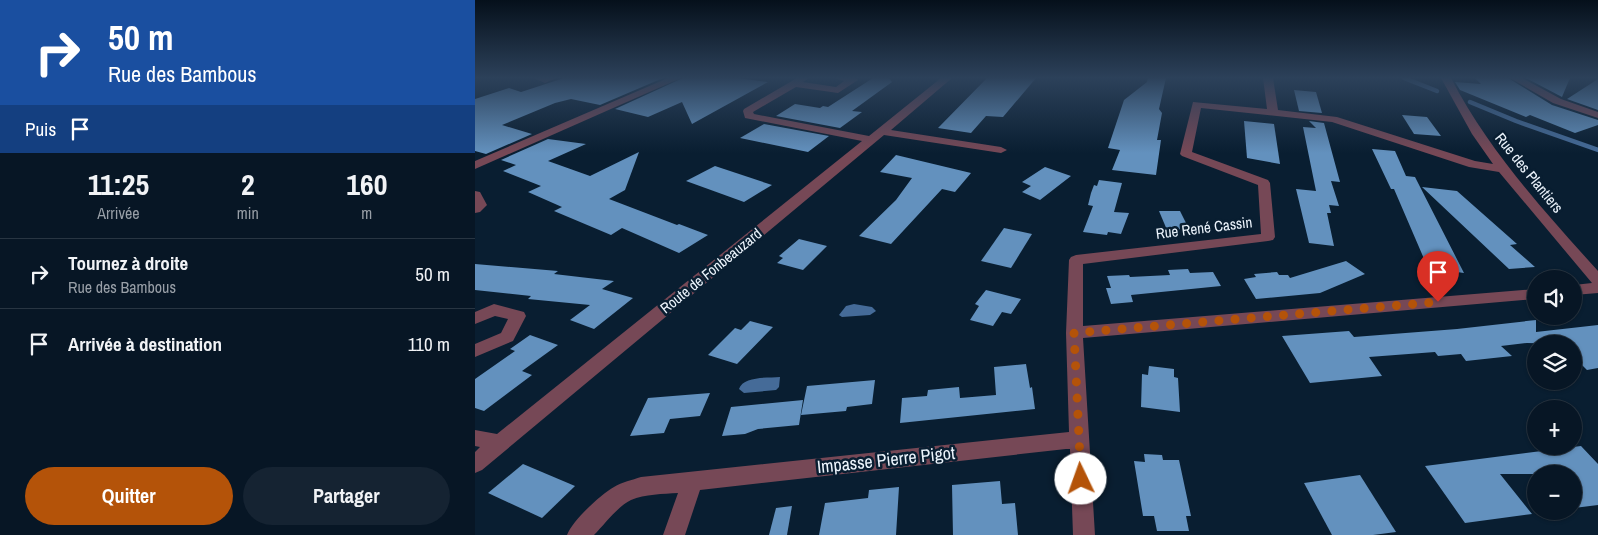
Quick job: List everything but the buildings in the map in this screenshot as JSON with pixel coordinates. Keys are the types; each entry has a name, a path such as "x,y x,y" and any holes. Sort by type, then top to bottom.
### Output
{"street":[{"path":"475,165 618,103"},
{"path":"762,103 748,111 749,116 877,136 1001,150"},
{"name":"Route de Fonbeauzard","path":"475,464 917,103"},
{"path":"1272,103 1273,112"},
{"name":"Rue des Plantiers","path":"1458,103 1501,169 1598,281"},
{"path":"1563,103 1598,115"},
{"name":"Rue René Cassin","path":"1074,333 1076,260 1268,238 1264,183 1186,154 1197,104 1333,119 1473,164 1501,169"},
{"path":"1582,289 1598,288"},
{"path":"1084,535 1074,333 1527,295"},
{"path":"475,318 494,310 518,316 507,337 475,351"},
{"path":"475,438 501,443"},
{"name":"Impasse Pierre Pigot","path":"577,535 623,493 641,487 1066,440 1080,441"},
{"path":"674,535 692,482"}],"water":[{"path":"854,304 872,307 876,311 870,315 842,317 839,315 846,306"},
{"path":"780,377 779,387 776,390 744,393 739,389 745,382 751,380"}],"waterway":[{"path":"1472,103 1516,121 1598,150"}],"route":[{"path":"1081,479 1074,333 1438,302"}]}
